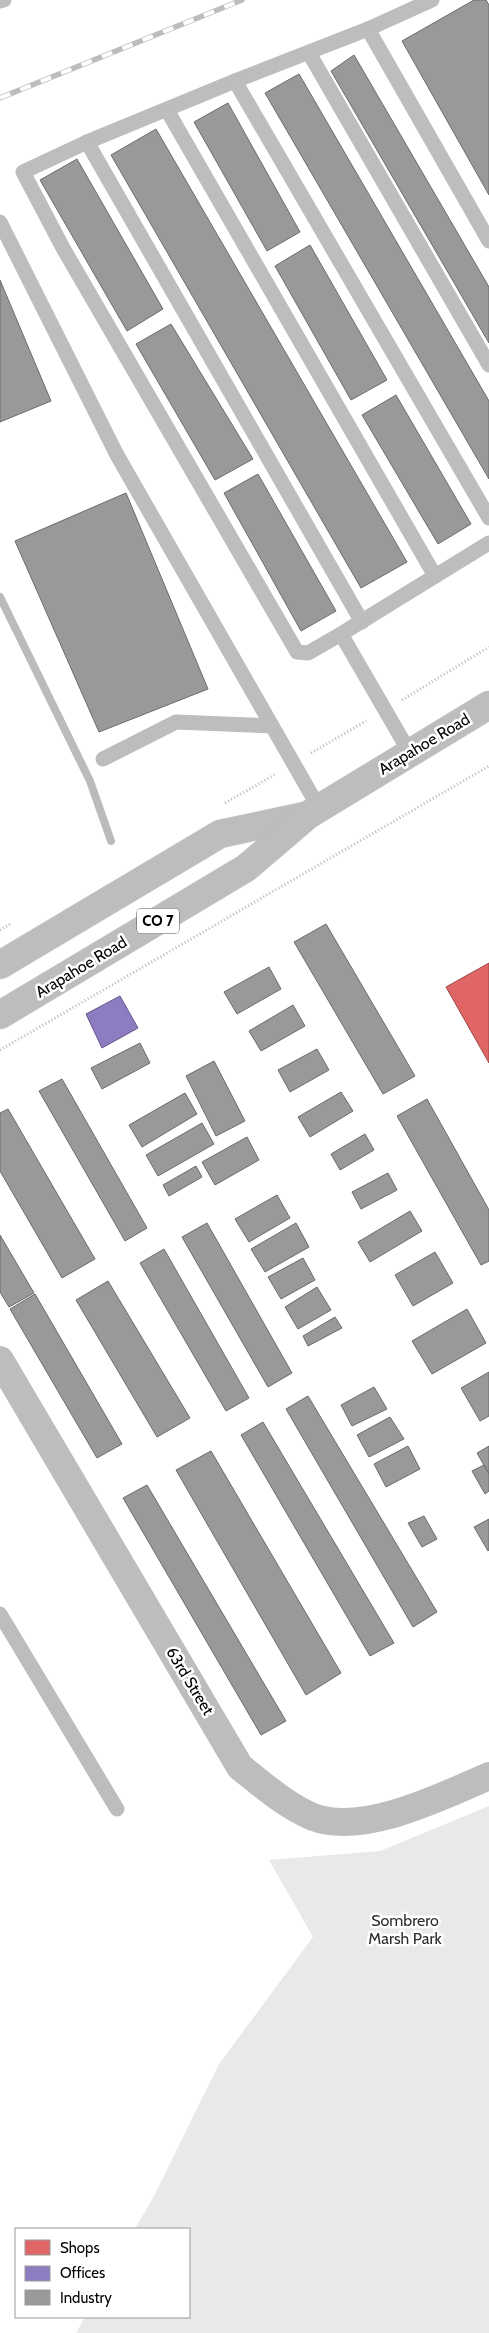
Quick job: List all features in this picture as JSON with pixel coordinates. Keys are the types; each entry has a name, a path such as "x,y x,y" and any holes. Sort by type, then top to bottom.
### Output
{"main road":[{"name":"Arapahoe Road","path":"0,1015 246,868 314,812 489,704"},
{"name":"Arapahoe Road","path":"0,965 220,834 314,812"},
{"name":"63rd Street","path":"0,1360 240,1767 285,1803 315,1817 346,1822 388,1816 489,1776"}],"lane":[{"path":"0,1 4,0"},
{"path":"432,0 368,29 87,142 23,172 63,248 297,652 308,653 362,622 489,543"},
{"path":"368,29 489,241"},
{"path":"308,53 489,365"},
{"path":"235,81 489,518"},
{"path":"167,110 434,576"},
{"path":"87,142 362,622"},
{"path":"0,222 117,455 293,763 314,812"},
{"path":"341,634 410,753"},
{"path":"103,759 176,722 272,726"},
{"path":"0,1614 117,1809"}],"path":[{"path":"223,804 489,647"},
{"path":"0,1050 489,766"},
{"path":"0,930 17,920"}],"green space":[{"name":"Sombrero Marsh Park","path":"489,1806 489,2333 76,2333 84,2318 190,2318 190,2228 136,2228 154,2196 219,2064 313,1937 269,1860 380,1851"}],"building: Shops":[{"path":"489,963 489,1063 446,987"}],"building: Offices":[{"path":"120,996 138,1028 102,1048 86,1014"}],"building: Industry":[{"path":"474,0 486,0 489,5 489,195 402,41"},
{"path":"354,55 489,287 489,343 331,71"},
{"path":"299,74 489,401 489,479 265,93"},
{"path":"228,103 300,232 267,251 194,122"},
{"path":"156,129 407,562 361,588 111,155"},
{"path":"77,159 163,309 127,331 40,180"},
{"path":"310,245 387,380 351,400 275,266"},
{"path":"0,280 51,401 0,422"},
{"path":"171,324 253,459 215,480 136,344"},
{"path":"396,395 471,524 438,544 362,415"},
{"path":"258,474 336,611 301,631 224,493"},
{"path":"126,493 208,689 99,732 15,541"},
{"path":"326,924 415,1076 383,1094 294,942"},
{"path":"269,967 281,989 237,1014 224,992"},
{"path":"293,1005 305,1026 261,1051 249,1031"},
{"path":"140,1043 150,1063 102,1089 91,1068"},
{"path":"317,1049 329,1070 290,1092 278,1070"},
{"path":"214,1061 245,1121 216,1136 186,1076"},
{"path":"62,1079 147,1228 125,1241 39,1091"},
{"path":"341,1092 353,1111 310,1137 298,1117"},
{"path":"185,1093 197,1114 142,1147 129,1125"},
{"path":"427,1099 489,1210 489,1261 481,1265 397,1116"},
{"path":"8,1109 95,1259 62,1278 0,1171 0,1113"},
{"path":"202,1123 214,1144 158,1176 146,1155"},
{"path":"365,1134 374,1150 340,1170 331,1154"},
{"path":"247,1137 259,1160 215,1185 202,1162"},
{"path":"196,1166 202,1177 169,1196 163,1185"},
{"path":"388,1173 397,1190 361,1209 352,1192"},
{"path":"277,1195 290,1218 249,1242 235,1219"},
{"path":"410,1211 422,1231 370,1262 358,1242"},
{"path":"207,1223 292,1373 268,1387 182,1237"},
{"path":"296,1223 309,1247 265,1272 251,1249"},
{"path":"0,1235 34,1293 9,1307 0,1292"},
{"path":"164,1249 249,1398 226,1411 140,1263"},
{"path":"435,1252 453,1283 413,1306 395,1275"},
{"path":"303,1258 315,1280 281,1299 268,1277"},
{"path":"108,1281 190,1418 157,1437 76,1300"},
{"path":"317,1287 331,1310 298,1329 285,1307"},
{"path":"35,1294 122,1444 97,1458 10,1309"},
{"path":"467,1309 486,1343 432,1374 412,1341"},
{"path":"335,1317 342,1328 308,1346 303,1336"},
{"path":"489,1372 489,1416 480,1421 461,1388"},
{"path":"374,1387 387,1409 352,1426 341,1405"},
{"path":"308,1396 437,1612 413,1627 286,1409"},
{"path":"390,1417 404,1439 369,1457 357,1435"},
{"path":"263,1422 394,1643 370,1656 241,1435"},
{"path":"408,1446 420,1469 386,1487 374,1464"},
{"path":"489,1446 489,1474 477,1453"},
{"path":"211,1451 341,1673 306,1695 176,1470"},
{"path":"484,1465 489,1474 489,1491 485,1494 472,1471"},
{"path":"147,1485 286,1721 261,1735 123,1498"},
{"path":"424,1516 437,1539 422,1547 408,1523"},
{"path":"489,1519 489,1550 488,1551 474,1527"}],"waterway":[{"path":"0,597 90,781 111,841"}],"railway":[{"path":"0,98 242,0"}]}
